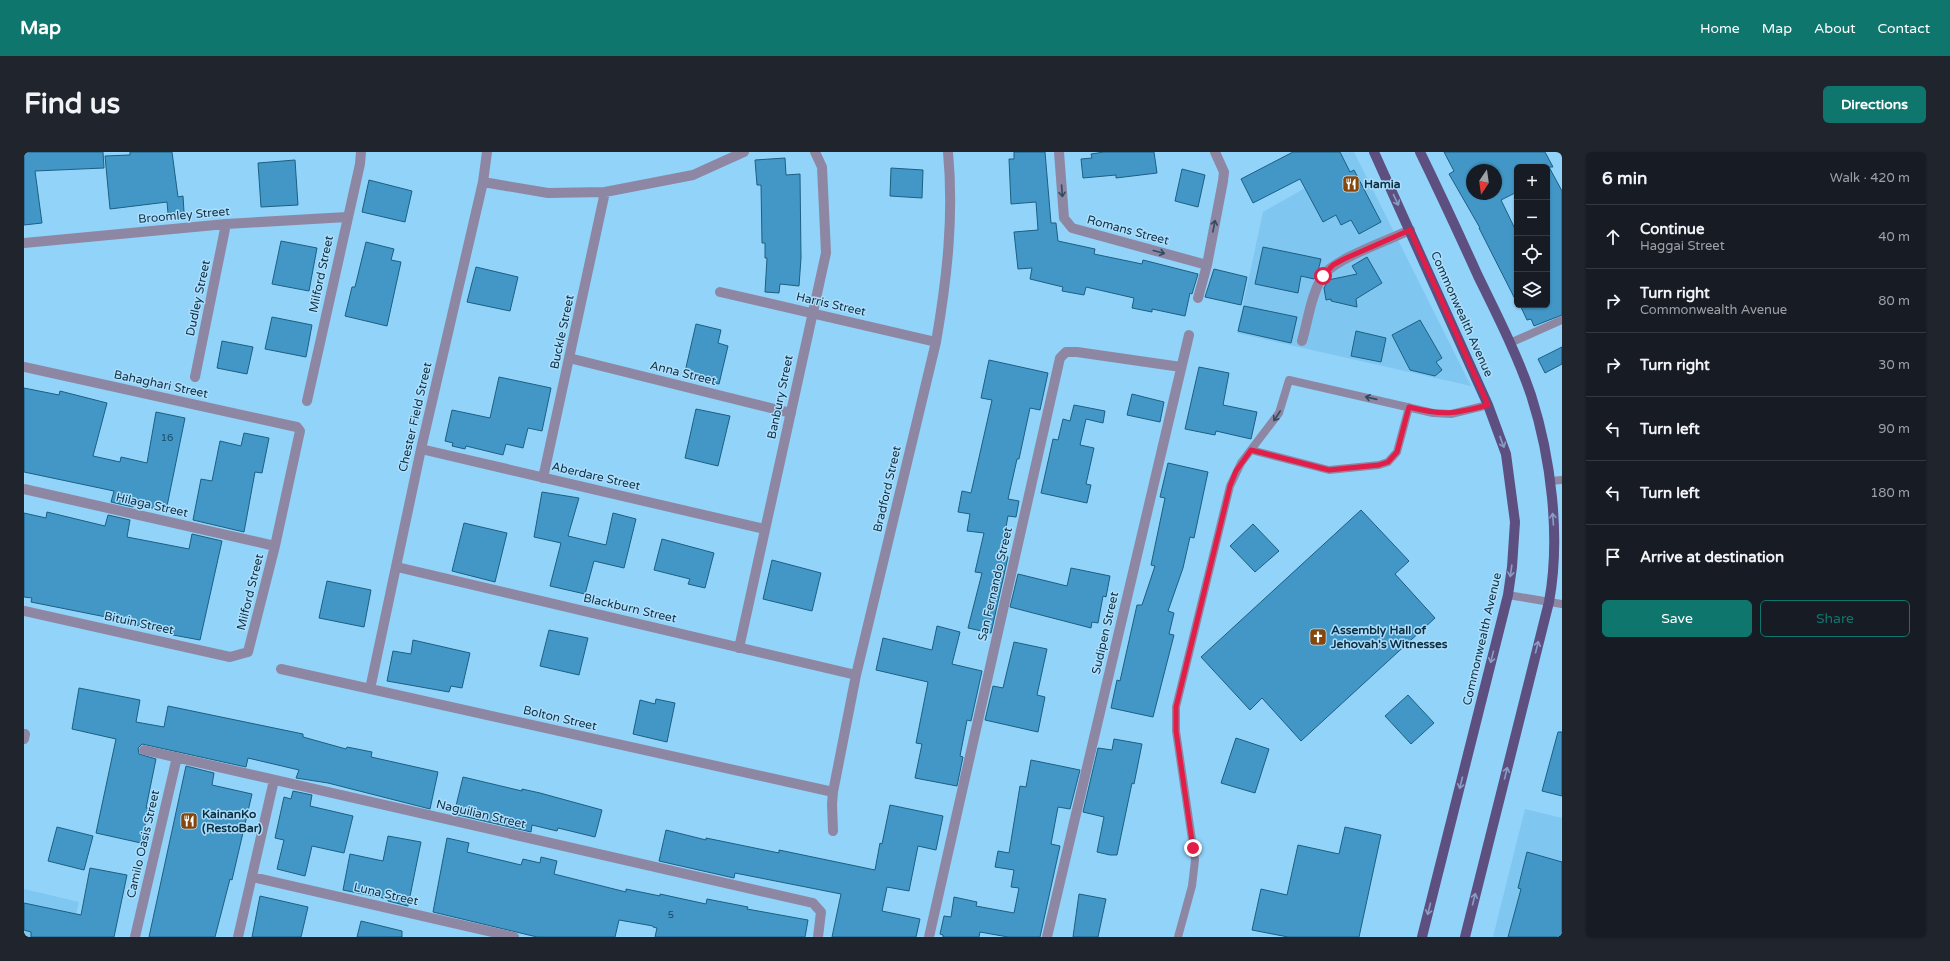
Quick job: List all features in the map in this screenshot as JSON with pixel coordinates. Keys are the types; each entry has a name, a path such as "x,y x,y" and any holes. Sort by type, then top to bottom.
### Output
{"main road":[{"name":"Commonwealth Avenue","path":"1374,152 1488,405 1506,454 1515,522 1512,567 1508,594 1422,937"},
{"path":"1420,152 1510,343 1531,395 1544,443 1550,481 1553,527 1553,571 1549,602 1465,937"}],"street":[{"name":"Milford Street","path":"307,401 360,164 361,152"},
{"name":"Chester Field Street","path":"370,688 421,449 483,182 488,152"},
{"path":"483,182 548,193 605,192 693,175 744,152"},
{"name":"Banbury Street","path":"739,648 826,253 822,167 815,152"},
{"name":"Bradford Street","path":"833,831 833,792 856,675 936,342 950,243 950,171 948,152"},
{"name":"Romans Street","path":"1059,152 1064,218 1072,228 1206,265"},
{"path":"1198,298 1224,172 1214,152"},
{"name":"Buckle Street","path":"544,478 605,192"},
{"name":"Broomley Street","path":"24,244 226,224 347,217"},
{"name":"Dudley Street","path":"195,377 226,224"},
{"path":"1302,341 1315,295 1323,276 1333,265 1410,230"},
{"name":"Harris Street","path":"720,292 936,342"},
{"name":"Sudipen Street","path":"1047,937 1189,335"},
{"name":"San Fernando Street","path":"929,937 1060,358 1066,352 1077,352 1181,366"},
{"name":"Anna Street","path":"569,358 790,413"},
{"name":"Bahaghari Street","path":"24,367 292,426"},
{"name":"Milford Street","path":"248,652 275,546 300,431 297,427 292,426"},
{"name":"Aberdare Street","path":"421,449 764,529"},
{"name":"Hilaga Street","path":"24,489 275,546"},
{"name":"Blackburn Street","path":"397,567 856,675"},
{"name":"Bituin Street","path":"24,611 230,657 238,657 248,652"},
{"name":"Bolton Street","path":"281,668 833,792"},
{"name":"Naguilian Street","path":"144,750 812,903 821,912 818,937"},
{"name":"Camilo Oasis Street","path":"135,937 177,757"},
{"path":"238,937 274,780"},
{"name":"Luna Street","path":"252,877 514,937"}],"lane":[{"path":"1510,343 1562,320"},
{"path":"1178,937 1192,886 1195,860 1176,731 1176,707 1230,486 1236,471 1279,413 1290,380 1433,413 1451,414 1488,405"},
{"path":"1251,450 1329,470 1379,465 1388,462 1397,452 1409,407"},
{"path":"1550,481 1562,480"},
{"path":"1508,594 1562,604"}],"shaded area":[{"path":"1295,152 1354,152 1471,386 1237,333 1263,212 1312,184"},
{"path":"1525,809 1562,818 1562,937 1493,937"},
{"path":"24,889 79,902 71,937 24,937"}],"building":[{"path":"24,152 103,152 104,168 35,171 42,223 24,225"},
{"path":"130,152 172,152 178,197 183,196 184,212 168,213 167,202 110,209 105,156 130,155"},
{"path":"1014,152 1045,152 1051,223 1056,223 1058,241 1095,249 1094,254 1142,264 1143,260 1198,274 1192,294 1190,293 1185,316 1152,309 1152,312 1132,308 1134,298 1086,287 1084,295 1062,291 1063,287 1030,279 1032,268 1018,269 1014,232 1038,230 1036,202 1011,204 1009,159 1014,159"},
{"path":"1104,152 1154,152 1157,173 1116,178 1116,175 1083,178 1081,159 1092,158 1091,154"},
{"path":"1293,152 1340,152 1350,172 1354,170 1381,222 1359,234 1351,220 1341,225 1336,215 1323,222 1300,179 1253,203 1241,179"},
{"path":"1444,152 1545,152 1553,167 1550,167 1550,164 1514,164 1514,194 1502,200 1502,164 1466,164 1466,200 1501,200 1514,227 1514,297 1480,228 1449,174 1454,171"},
{"path":"785,158 786,175 800,174 801,258 799,286 780,284 779,293 765,292 767,258 765,258 765,243 762,243 761,185 757,185 755,160"},
{"path":"295,160 298,205 261,207 258,163"},
{"path":"891,168 923,170 922,198 890,196"},
{"path":"1182,169 1205,175 1198,207 1175,201"},
{"path":"1550,169 1562,191 1562,315 1534,326 1531,319 1527,320 1521,308 1550,308"},
{"path":"369,180 412,191 405,222 362,212"},
{"path":"281,241 317,248 309,291 272,284"},
{"path":"366,242 394,249 391,260 401,262 387,326 345,316 352,287 355,287"},
{"path":"1263,247 1321,259 1314,279 1301,276 1298,293 1255,284"},
{"path":"1367,257 1382,283 1356,299 1357,307 1331,301 1331,299 1326,300 1324,288 1328,280 1357,274 1352,266"},
{"path":"476,267 518,277 510,311 467,302"},
{"path":"1214,269 1247,277 1241,305 1205,297"},
{"path":"1244,306 1297,317 1291,343 1238,331"},
{"path":"272,317 312,325 306,357 265,349"},
{"path":"1420,320 1442,358 1436,362 1442,370 1435,376 1410,370 1392,335"},
{"path":"696,324 721,330 718,343 728,346 719,384 684,376"},
{"path":"1356,331 1386,338 1381,362 1351,356"},
{"path":"222,341 253,347 247,374 217,368"},
{"path":"1562,347 1562,364 1545,373 1538,359"},
{"path":"989,360 1048,373 1040,410 1030,408 1019,459 1017,459 1008,499 1019,501 1016,517 1008,516 1001,555 1008,557 991,633 968,628 982,573 975,572 984,533 967,531 970,514 958,512 962,491 971,493 992,400 981,398"},
{"path":"1199,367 1229,373 1223,405 1257,412 1251,439 1216,431 1215,435 1185,429"},
{"path":"499,377 551,388 542,431 528,428 523,448 506,444 503,455 466,446 465,449 452,446 453,443 445,441 452,410 490,418"},
{"path":"24,388 59,395 60,391 107,403 93,456 120,462 121,457 147,463 156,412 185,418 166,511 134,504 133,507 111,502 114,491 24,472"},
{"path":"1132,394 1164,402 1160,422 1127,415"},
{"path":"1074,405 1105,411 1103,423 1086,419 1080,445 1094,448 1086,484 1091,485 1087,503 1041,493 1053,439 1058,440 1063,419 1070,421"},
{"path":"696,409 730,416 718,466 685,458"},
{"path":"244,433 269,438 262,473 255,472 244,532 193,520 201,479 212,481 220,441 241,446"},
{"path":"1168,463 1208,472 1194,538 1190,537 1183,568 1168,611 1174,613 1169,634 1174,635 1153,717 1111,708 1117,680 1120,681 1137,605 1142,605 1155,566 1151,565 1165,498 1160,497"},
{"path":"542,492 579,498 568,536 606,545 613,513 636,519 624,568 594,561 585,594 550,586 561,543 534,537"},
{"name":"Assembly Hall of Jehovah's Witnesses","path":"1361,510 1409,561 1395,574 1435,618 1301,741 1262,698 1250,710 1201,657"},
{"path":"47,512 105,526 108,515 130,520 127,537 189,549 192,534 222,541 200,640 116,621 116,619 31,602 32,598 24,597 24,513 46,518"},
{"path":"464,523 507,533 495,582 452,571"},
{"path":"1253,524 1279,551 1255,572 1230,546"},
{"path":"662,539 714,553 705,588 688,584 690,579 654,570"},
{"path":"772,560 821,573 812,611 763,599"},
{"path":"1071,568 1110,576 1106,597 1103,596 1098,623 1092,622 1091,628 1010,607 1018,574 1067,586"},
{"path":"327,581 371,590 364,627 319,618"},
{"path":"937,626 960,632 952,664 982,671 971,721 967,720 960,756 963,757 957,786 915,778 922,744 916,743 928,682 876,670 883,638 932,650"},
{"path":"549,630 588,638 579,675 540,666"},
{"path":"413,640 470,653 462,688 451,686 449,692 387,681 393,651 411,654"},
{"path":"1014,642 1047,649 1037,695 1045,697 1038,732 985,720 993,686 1003,688"},
{"path":"79,688 140,700 136,722 164,727 168,706 303,734 303,737 346,749 347,747 372,752 371,757 438,772 430,809 328,783 296,778 299,770 248,758 246,767 142,744 138,748 139,754 156,759 146,808 149,808 141,843 96,833 116,739 72,729"},
{"path":"1408,695 1434,723 1411,744 1385,716"},
{"path":"656,699 675,703 667,742 633,734 640,700 655,704"},
{"path":"1558,732 1562,732 1562,796 1542,791"},
{"path":"1236,738 1269,749 1255,793 1221,783"},
{"path":"1114,739 1142,744 1117,855 1110,855 1097,852 1104,817 1083,812 1098,748 1112,750"},
{"path":"1031,760 1080,770 1070,809 1058,807 1051,844 1060,846 1040,937 1008,937 980,932 979,937 943,937 943,935 940,934 944,916 951,917 954,897 977,902 976,906 1014,913 1019,888 1011,887 1014,870 995,867 998,851 1009,853 1020,786 1026,787"},
{"path":"186,766 214,773 212,785 252,794 232,880 230,879 215,937 149,937"},
{"path":"463,777 522,791 522,789 540,793 602,810 595,837 558,828 557,831 532,825 531,832 454,814"},
{"path":"293,791 312,795 310,806 353,816 344,853 312,846 305,876 277,869 284,840 275,838 284,797 291,799"},
{"path":"890,805 943,816 936,850 918,846 909,891 887,887 882,911 920,919 916,937 832,937 841,894 735,873 734,878 659,861 666,830 706,840 706,838 779,853 779,850 875,870"},
{"path":"57,827 93,836 84,870 48,861"},
{"path":"1345,827 1381,835 1359,937 1288,937 1252,930 1261,889 1287,895 1298,845 1339,854"},
{"path":"388,836 421,842 408,906 388,901 388,899 343,890 350,854 383,861"},
{"path":"447,838 469,843 467,852 521,865 523,859 540,863 541,857 557,861 554,874 626,892 626,889 660,896 660,894 706,904 707,899 748,907 747,909 808,920 805,937 655,937 657,928 653,926 619,920 615,937 537,937 433,912"},
{"path":"1527,852 1562,862 1562,937 1508,937 1521,889 1518,888"},
{"path":"90,868 127,875 114,937 31,937 31,932 24,930 24,903 81,915"},
{"path":"1079,894 1106,899 1098,937 1073,937"},
{"path":"260,896 308,907 301,937 252,937"},
{"path":"361,921 402,931 402,937 357,937"}],"place":[{"name":"Hamia","path":"1351,184"},
{"name":"Assembly Hall of Jehovah's Witnesses","path":"1318,637"},
{"name":"KainanKo (RestoBar)","path":"189,821"}],"route":[{"path":"1193,848 1176,731 1176,707 1208,583 1230,486 1241,462 1251,450 1329,470 1379,465 1388,462 1397,452 1409,407 1433,413 1451,414 1488,405 1410,230 1344,259 1333,265 1323,276"}]}
